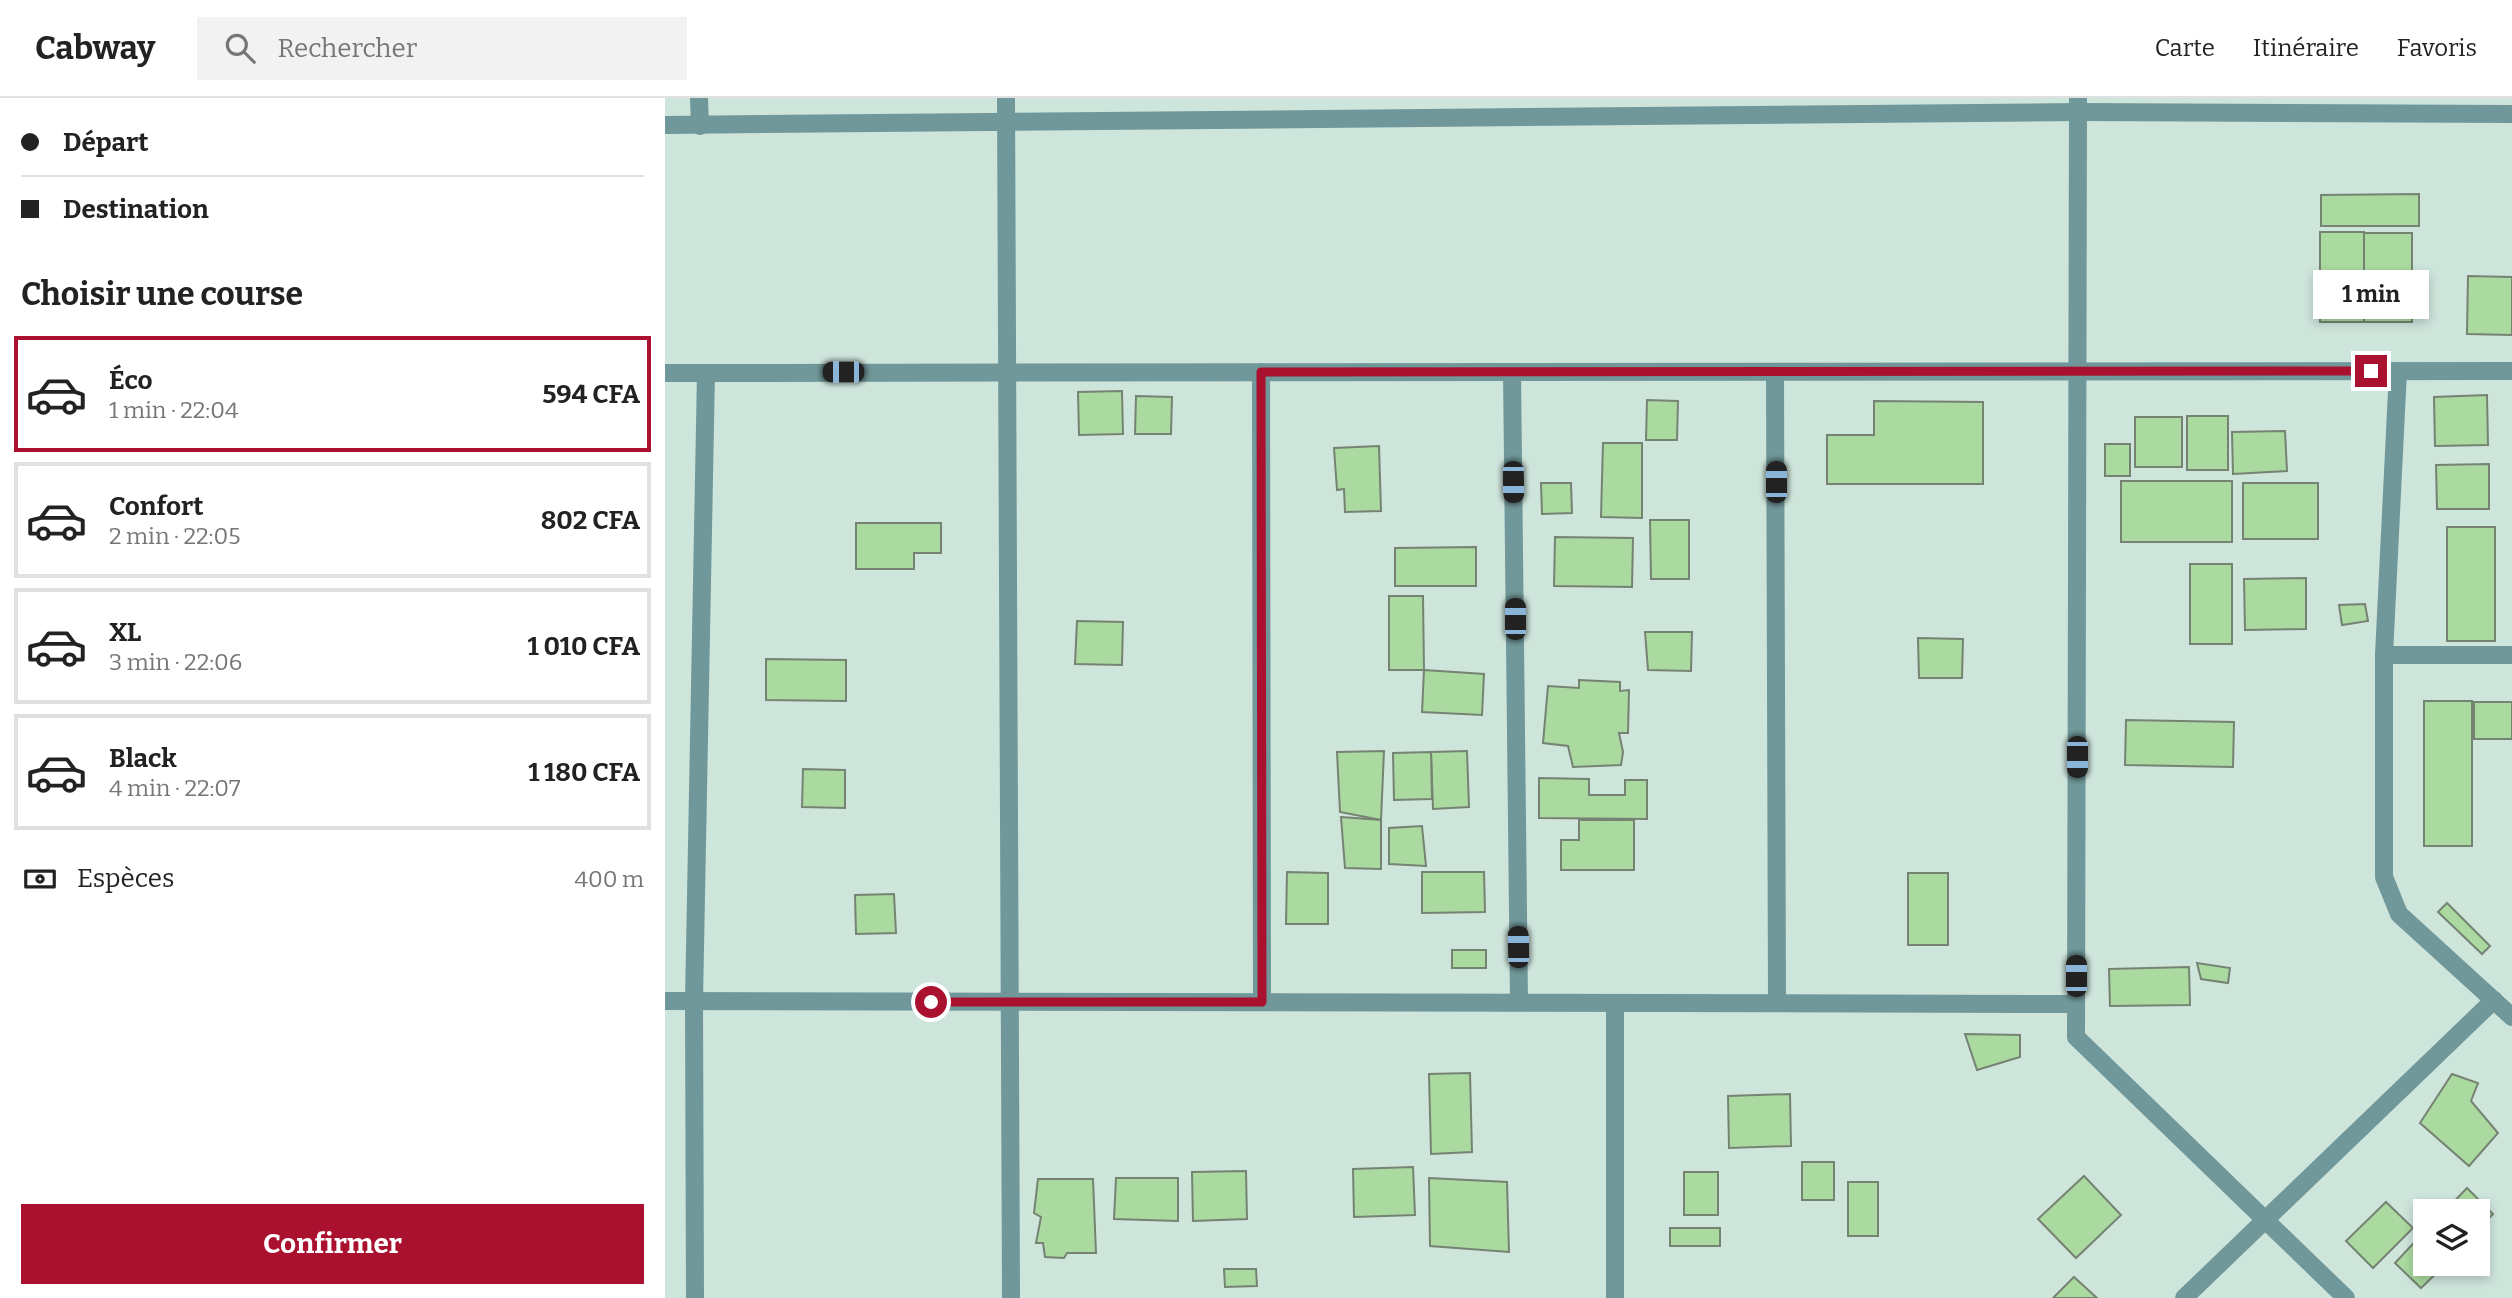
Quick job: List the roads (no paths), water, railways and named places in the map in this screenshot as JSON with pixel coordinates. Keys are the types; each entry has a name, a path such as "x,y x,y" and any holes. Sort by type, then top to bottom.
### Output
{"street":[{"path":"699,98 700,126"},
{"path":"1006,98 1011,1298"},
{"path":"665,125 1006,123 2078,105 2512,114"},
{"path":"2078,105 2076,1037 2346,1298"},
{"path":"2398,371 2384,655 2384,877 2399,914 2512,1017"},
{"path":"665,373 2512,371"},
{"path":"1261,372 1262,1002"},
{"path":"1512,372 1519,1002"},
{"path":"1775,372 1777,1003"},
{"path":"695,1298 694,1001 706,373"},
{"path":"2384,655 2512,655"},
{"path":"2184,1298 2494,1000"},
{"path":"665,1001 2076,1004"},
{"path":"1615,1003 1615,1298"}]}
